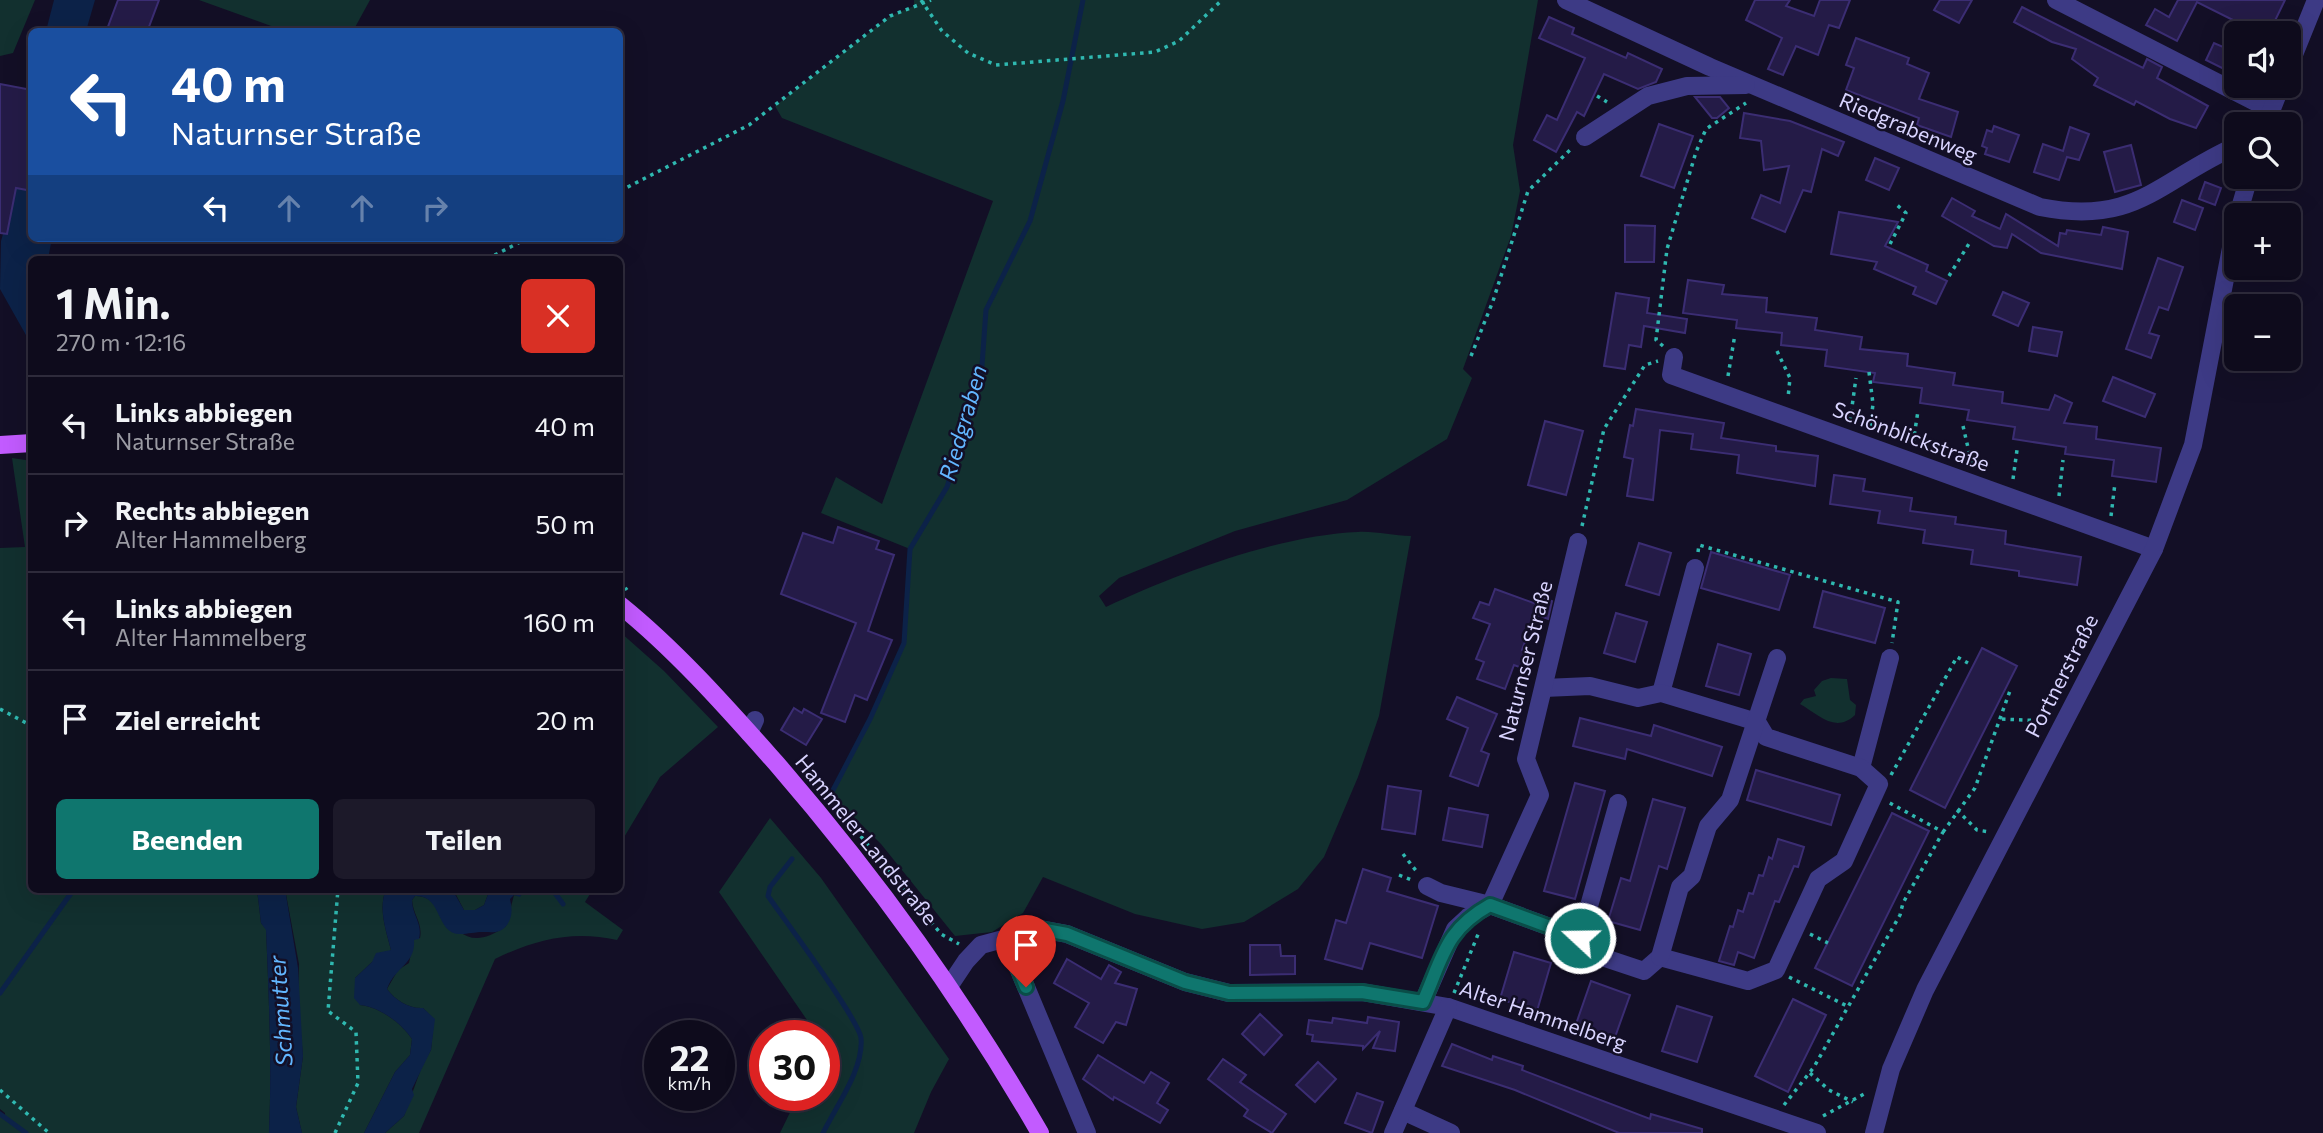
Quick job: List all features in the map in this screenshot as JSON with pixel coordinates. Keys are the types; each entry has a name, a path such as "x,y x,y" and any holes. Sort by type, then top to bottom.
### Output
{"main road":[{"path":"0,444 28,443"},
{"name":"Hammeler Landstraße","path":"623,607 752,726 950,985 1040,1133"}],"street":[{"name":"Riedgrabenweg","path":"1566,0 1754,85 2040,207 2073,213 2133,204 2224,153"},
{"path":"2056,0 2259,112"},
{"path":"2301,37 2316,0"},
{"path":"1585,137 1648,96 1687,86 1754,85"},
{"name":"Portnerstraße","path":"1874,1133 1889,1074 1925,990 2154,550 2193,445 2225,280"},
{"name":"Schönblickstraße","path":"1674,356 1671,375 2154,550"},
{"name":"Naturnser Straße","path":"1490,905 1539,795 1526,760 1578,542"},
{"path":"1661,692 1695,568"},
{"path":"1618,803 1580,938 1584,951 1644,971 1660,957 1681,887 1692,876 1708,826 1730,800 1777,658"},
{"path":"1861,768 1890,658"},
{"path":"1544,688 1590,686 1638,698 1661,692 1757,722 1766,737 1861,768 1877,789 1844,861 1818,879 1776,971 1748,981 1660,957"},
{"path":"1427,886 1441,894 1490,905 1580,938"},
{"path":"1423,1002 1455,929 1468,917 1490,905"},
{"name":"Alter Hammelberg","path":"950,985 965,961 982,945 1040,929 1067,934 1185,982 1229,993 1362,992 1448,1007 1768,1116 1818,1126"},
{"path":"1006,939 1087,1133"},
{"path":"1393,1133 1448,1007"},
{"path":"1403,1111 1451,1133"}],"path":[{"path":"623,189 749,125 890,16 921,1 931,0"},
{"path":"921,1 942,31 968,53 996,65 1025,65 1155,52 1179,41 1222,0"},
{"path":"1674,356 1656,340 1667,249 1680,196 1706,129 1731,113"},
{"path":"1471,356 1493,302 1528,191 1552,165 1585,137"},
{"path":"1890,244 1906,213 1897,205"},
{"path":"493,256 520,242"},
{"path":"1949,276 1970,242"},
{"path":"1725,394 1735,334"},
{"path":"1777,351 1790,378 1786,416"},
{"path":"1578,542 1604,429 1645,365 1674,356"},
{"path":"1867,446 1873,404 1869,372"},
{"path":"1848,438 1856,378"},
{"path":"1910,461 1918,411"},
{"path":"1963,426 1977,485"},
{"path":"2010,497 2017,450"},
{"path":"2056,514 2063,460"},
{"path":"2108,533 2115,483"},
{"path":"1695,568 1699,545 1898,602 1890,658"},
{"path":"1943,832 1877,789 1889,778 1957,657 1968,663"},
{"path":"1768,1116 1790,1101 1810,1073 1900,915 1903,903 1943,832 1975,789 2011,688"},
{"path":"0,709 28,724"},
{"path":"2001,719 2032,720"},
{"path":"1957,810 1970,823"},
{"path":"335,1133 358,1083 356,1032 328,1011 338,893"},
{"path":"1448,1007 1490,905"},
{"path":"1776,971 1847,1006"},
{"path":"1810,1073 1829,1090 1853,1101"},
{"path":"1818,1126 1889,1074"},
{"path":"0,1090 48,1133"}],"green space":[{"path":"0,0 35,0 13,53 0,56"},
{"path":"199,0 370,0 355,28 277,28"},
{"path":"914,0 1538,0 1513,145 1520,191 1511,236 1463,369 1472,378 1447,439 1347,500 1235,531 1119,578 1099,596 1106,607 1229,558 1296,540 1358,532 1411,536 1379,716 1358,777 1324,857 1298,889 1244,922 1202,929 1135,914 1043,877 1023,913 992,932 955,936 881,844 831,794 870,719 904,643 910,549 821,513 836,477 882,504 993,201 782,118 775,106 890,16 914,6"},
{"path":"12,458 28,460 28,893 257,893 261,923 266,929 270,1057 269,1133 0,1133 0,1116 5,1117 5,1113 0,1109 0,548 25,547"},
{"path":"623,635 664,671 718,727 660,777 623,839"},
{"path":"1831,678 1847,679 1850,700 1856,705 1855,715 1840,723 1820,717 1800,704 1804,699 1816,696 1814,690 1822,681"},
{"path":"770,818 821,878 949,1059 931,1092 914,1133 780,1133 791,1111 840,1111 840,1020 807,1020 719,892"},
{"path":"286,893 385,893 383,912 391,950 372,962 355,978 360,1005 368,1006 389,1017 412,1039 410,1055 395,1072 364,1133 302,1133 296,1107 303,1056 298,1001 299,964"},
{"path":"455,893 488,893 484,905 475,910 464,910"},
{"path":"522,893 591,893 585,902 623,930 617,940 585,936 555,938 525,946 495,959 419,1133 385,1133 404,1116 422,1066 431,1050 434,1019 423,1008 403,1003 387,989 398,970 409,963 414,939 420,938 412,900 415,896 426,898 462,933 473,938 488,936 506,926 514,895 520,896"}],"water":[{"path":"54,0 95,0 87,28 47,28"},
{"path":"16,188 28,190 28,242 51,242 49,256 28,256 28,339 0,289 1,241"},
{"path":"257,893 286,893 298,968 303,1056 296,1107 302,1133 269,1133 269,1006 266,930 261,923"},
{"path":"385,893 454,893 464,910 475,910 484,905 488,893 522,893 520,897 514,895 510,899 512,912 509,922 496,932 453,933 442,922 430,901 415,896 412,900 420,928 419,939 414,940 412,955 387,989 403,1003 423,1008 435,1019 431,1050 412,1089 414,1095 404,1116 385,1133 364,1133 395,1072 410,1055 412,1039 389,1017 368,1006 360,1005 354,998 355,978 372,962 376,953 391,950 383,912"}],"building":[{"path":"118,0 159,0 148,28 108,28"},
{"path":"1755,0 1790,0 1786,6 1814,16 1820,0 1850,0 1839,28 1829,25 1818,55 1796,46 1783,75 1768,69 1782,38 1746,20"},
{"path":"1940,0 1972,0 1959,23 1934,10"},
{"path":"2178,0 2285,0 2275,21 2235,21 2197,2 2177,41 2146,25 2155,9 2169,17"},
{"path":"2022,7 2143,68 2147,59 2162,67 2157,78 2208,106 2196,128 2170,119 2136,101 2134,105 2094,85 2098,78 2072,59 2076,49 2052,42 2014,22"},
{"path":"1549,17 1574,28 1572,34 1626,58 1628,53 1662,69 1656,82 1638,89 1604,74 1584,116 1577,112 1556,152 1534,140 1547,115 1557,120 1585,58 1539,38"},
{"path":"1856,38 1909,58 1907,64 1929,73 1919,99 1958,112 1951,137 1917,125 1919,118 1846,90 1854,68 1846,65"},
{"path":"2214,43 2223,47 2224,45 2224,69 2206,60"},
{"path":"0,84 28,89 28,190 16,188 7,234 0,233"},
{"path":"1695,97 1720,97 1729,108 1717,118 1712,118"},
{"path":"1744,113 1790,121 1844,142 1838,156 1822,149 1811,192 1803,190 1785,232 1752,218 1761,195 1780,203 1789,166 1764,170 1761,141 1740,138"},
{"path":"1659,124 1693,136 1674,188 1641,176"},
{"path":"1994,126 2019,135 2009,162 1985,154 1987,148 1982,146 1987,130 1992,132"},
{"path":"2070,127 2089,134 2079,160 2067,157 2059,180 2034,172 2043,144 2063,151"},
{"path":"2131,145 2141,185 2115,192 2104,152"},
{"path":"1875,158 1899,168 1889,190 1866,180"},
{"path":"2205,182 2221,188 2215,205 2199,199"},
{"path":"1952,198 1975,211 1972,216 2000,229 2006,214 2058,246 2060,233 2066,234 2067,230 2101,235 2103,227 2128,232 2122,269 2041,253 2012,234 2007,248 1994,246 1942,216"},
{"path":"2182,200 2203,208 2195,230 2174,222"},
{"path":"1839,212 1898,222 1885,246 1928,265 1926,271 1947,281 1936,304 1913,294 1916,287 1874,269 1877,262 1831,254"},
{"path":"1625,225 1655,226 1654,262 1625,262"},
{"path":"2158,258 2183,267 2168,310 2159,307 2149,333 2159,336 2151,358 2126,349"},
{"path":"1688,280 1724,285 1722,294 1767,298 1766,312 1817,318 1815,330 1862,337 1860,349 1908,354 1907,366 1955,373 1953,385 2003,392 2002,403 2049,410 2055,395 2072,403 2064,423 2097,427 2096,439 2161,448 2156,482 2112,476 2114,460 2065,454 2066,447 2013,439 2015,427 1967,420 1969,410 1920,403 1922,388 1873,382 1875,373 1825,366 1827,350 1781,345 1782,333 1736,328 1737,320 1683,313"},
{"path":"2003,292 2029,303 2018,326 1993,315"},
{"path":"1616,293 1649,298 1647,313 1687,319 1685,333 1644,326 1641,347 1629,345 1625,369 1604,366"},
{"path":"2033,327 2062,332 2057,356 2029,351"},
{"path":"2113,377 2155,394 2145,417 2103,401"},
{"path":"1636,409 1724,423 1721,438 1776,446 1776,451 1818,456 1815,486 1737,473 1739,455 1691,449 1693,434 1660,430 1653,500 1627,496 1633,459 1624,457"},
{"path":"1545,421 1583,431 1566,495 1528,485"},
{"path":"1834,475 1865,479 1863,491 1912,498 1910,511 1956,517 1955,524 2006,531 2005,544 2081,557 2077,585 2019,576 2019,571 1971,564 1973,550 1923,543 1925,530 1878,523 1880,511 1830,504"},
{"path":"838,527 879,541 876,549 894,555 868,631 892,640 867,700 855,695 845,722 821,713 856,623 781,594 803,533 833,543"},
{"path":"1639,543 1671,553 1659,595 1626,585"},
{"path":"1711,552 1790,575 1779,610 1701,588"},
{"path":"1495,589 1539,605 1542,597 1552,601 1548,619 1535,614 1522,650 1528,652 1522,668 1514,665 1505,689 1477,679 1484,662 1476,659 1490,624 1473,618 1480,602 1489,605"},
{"path":"1823,591 1885,608 1875,643 1814,627"},
{"path":"1616,613 1647,622 1635,662 1604,653"},
{"path":"1718,644 1751,654 1739,695 1706,686"},
{"path":"1982,648 2017,666 1945,808 1910,790"},
{"path":"1457,697 1497,714 1481,751 1489,754 1478,786 1450,776 1468,728 1447,719"},
{"path":"794,708 802,713 804,709 822,719 806,745 781,730"},
{"path":"1580,718 1651,736 1654,725 1722,747 1712,776 1627,749 1625,759 1573,746"},
{"path":"1756,770 1840,795 1831,825 1747,800"},
{"path":"1575,783 1605,791 1575,899 1544,891"},
{"path":"1388,786 1421,791 1415,834 1382,829"},
{"path":"1653,799 1685,808 1667,869 1659,866 1640,930 1608,921 1621,878 1630,881"},
{"path":"1449,808 1488,815 1482,847 1443,840"},
{"path":"1892,813 1929,831 1852,986 1815,968"},
{"path":"1778,839 1804,847 1798,867 1794,866 1779,902 1775,901 1754,958 1738,952 1734,965 1719,961 1730,926 1733,927 1738,910 1743,912 1759,875 1763,876"},
{"path":"1363,869 1391,878 1387,891 1438,906 1422,958 1370,943 1362,969 1325,959 1336,920 1346,923"},
{"path":"1250,945 1280,945 1281,956 1295,956 1295,974 1250,975"},
{"path":"1514,952 1551,963 1537,1011 1500,999"},
{"path":"1067,959 1101,979 1109,965 1121,972 1115,983 1137,989 1126,1025 1116,1022 1103,1043 1075,1027 1089,1003 1054,983"},
{"path":"1591,981 1630,995 1614,1040 1575,1027"},
{"path":"1793,999 1826,1015 1788,1092 1755,1076"},
{"path":"1677,1006 1712,1017 1697,1062 1662,1051"},
{"path":"1260,1014 1282,1035 1264,1055 1242,1034"},
{"path":"1368,1017 1399,1022 1395,1051 1373,1048 1380,1031 1363,1049 1363,1046 1312,1041 1313,1035 1307,1034 1309,1020 1332,1023 1333,1018 1367,1023"},
{"path":"1452,1044 1492,1060 1493,1056 1523,1066 1522,1070 1650,1119 1651,1114 1702,1129 1702,1133 1619,1133 1515,1090 1442,1066"},
{"path":"1098,1055 1144,1083 1151,1072 1169,1083 1157,1103 1168,1110 1160,1123 1114,1097 1113,1100 1083,1079"},
{"path":"1223,1059 1246,1075 1240,1082 1286,1114 1272,1133 1244,1116 1248,1110 1208,1079"},
{"path":"1318,1062 1336,1079 1315,1102 1296,1085"},
{"path":"1357,1093 1383,1102 1372,1133 1345,1123"}],"waterway":[{"name":"Riedgraben","path":"831,794 870,719 904,643 910,549 947,487 981,379 986,310 1030,221 1063,101 1083,0"},
{"name":"Riedgraben","path":"792,859 770,887 768,896 834,990 861,1038 861,1050 854,1075 823,1133"},
{"path":"0,993 71,893"},
{"name":"Schmutter","path":"555,893 563,904"},
{"path":"0,1114 26,1133"}],"route":[{"path":"1026,987 1006,939 1040,929 1067,934 1185,982 1229,993 1287,995 1362,992 1423,1002 1455,929 1468,917 1490,905 1580,938"}]}
